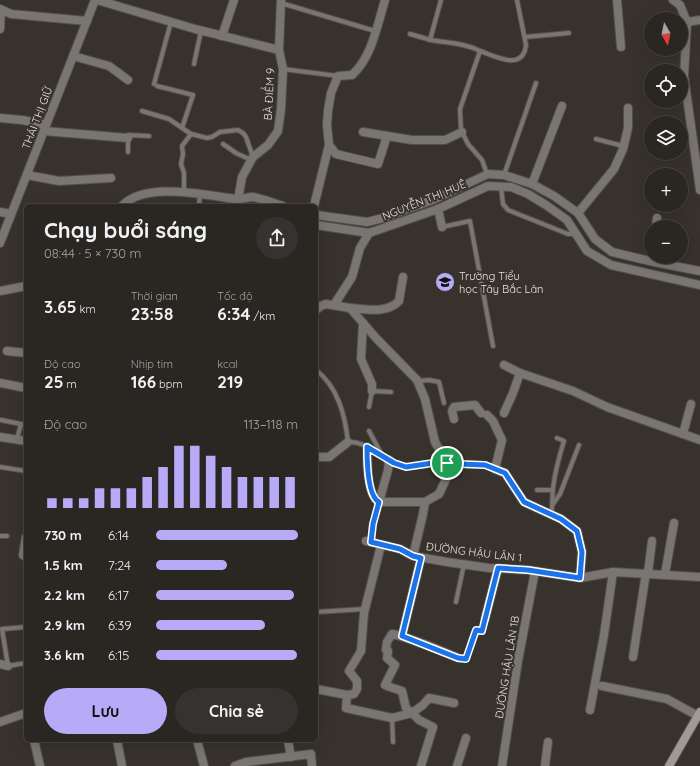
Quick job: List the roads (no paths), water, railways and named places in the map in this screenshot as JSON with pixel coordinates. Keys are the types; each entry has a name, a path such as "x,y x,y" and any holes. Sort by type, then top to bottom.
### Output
{"main road":[{"path":"669,766 699,714"}],"street":[{"name":"THÁI THỊ GIỮ","path":"0,244 2,234 12,214 96,0"},
{"path":"96,0 222,36 279,50"},
{"path":"222,36 234,0"},
{"path":"314,204 329,145 327,125 331,93 338,76 352,75 360,68 370,50 385,0"},
{"path":"617,0 621,47"},
{"name":"BÀ ĐIỂM 9","path":"238,200 242,177 252,159 268,145 278,131 281,109 283,69 279,50 281,1"},
{"path":"678,2 682,12"},
{"path":"0,28 1,10 11,14 87,21"},
{"path":"688,22 700,20"},
{"path":"73,56 109,66 128,80"},
{"path":"685,56 684,76 700,190"},
{"path":"532,184 562,106"},
{"path":"578,213 614,169 624,146 628,128 628,108"},
{"path":"0,118 22,120 45,128 128,138"},
{"path":"363,132 412,140 445,140 462,132"},
{"path":"329,145 336,154 378,164 387,136"},
{"name":"NGUYỄN THỊ HUÊ","path":"318,215 367,222 383,218 435,199 488,174 504,175 532,184 554,196 578,213 595,240 612,252 644,258"},
{"path":"27,175 59,181 111,178"},
{"name":"NGUYỄN THỊ HUÊ","path":"318,225 369,233 438,209 488,186 511,187 546,205 567,220 587,251 611,265 700,285"},
{"path":"124,204 127,200 141,194 162,191 200,194 238,200 252,197 276,204"},
{"path":"435,199 442,227"},
{"path":"238,200 242,204"},
{"path":"0,212 12,214"},
{"path":"334,305 352,277 360,248 369,233"},
{"name":"NGUYỄN THỊ HUÊ","path":"671,264 700,271"},
{"path":"318,308 321,306 334,305 350,308 382,310 390,308 399,301 403,277"},
{"path":"0,291 24,286"},
{"path":"350,308 418,381 425,399 435,442 447,463 449,470 439,494 424,502 379,502 375,500 369,480 367,447"},
{"path":"363,323 361,359 372,384 372,391"},
{"path":"7,351 24,353"},
{"path":"504,365 520,373 573,391 607,407 700,440"},
{"path":"504,413 520,373"},
{"path":"0,383 24,388"},
{"path":"683,434 691,404"},
{"path":"454,419 452,411 454,407 476,405 493,421 502,440 495,469 505,473 524,502 561,519 577,531 582,552 580,578"},
{"path":"0,437 24,440"},
{"path":"318,457 329,457 348,442"},
{"path":"379,502 388,470 385,458"},
{"path":"402,636 417,557 424,502"},
{"path":"665,574 674,523"},
{"path":"633,657 652,541"},
{"name":"ĐƯỜNG HẬU LÂN 1","path":"368,542 400,549 417,557 580,578 613,572 700,577"},
{"path":"318,689 347,695 354,694 358,686 357,681 349,671 362,650 365,609 381,544"},
{"path":"485,619 498,568"},
{"name":"ĐƯỜNG HẬU LÂN 1B","path":"502,766 518,661 534,571"},
{"path":"590,710 604,635 613,572"},
{"path":"421,766 433,727 419,720 406,708 402,690 385,685 395,665 387,658 387,642 392,634 402,636 458,658"},
{"path":"0,664 8,666"},
{"path":"602,686 667,699 699,714"},
{"path":"347,695 346,708 392,718 398,718 412,713 423,705 428,698 454,703"},
{"path":"0,722 24,714"},
{"path":"457,766 466,738"},
{"path":"34,742 40,766"},
{"path":"117,742 122,766"},
{"path":"198,742 204,766"},
{"path":"288,742 291,757"},
{"path":"545,766 548,742"},
{"path":"235,766 246,762 310,754 312,766"}],"lane":[{"path":"430,40 441,0"},
{"path":"410,34 430,40 454,43 475,48 503,59 515,61 520,58 526,48 517,0"},
{"path":"281,1 375,31"},
{"path":"171,22 156,85 193,95 182,128"},
{"path":"194,64 201,30"},
{"path":"525,37 569,32"},
{"path":"480,51 460,109 462,132 468,144 482,160 488,174"},
{"path":"283,69 338,76"},
{"path":"504,175 536,83"},
{"path":"142,111 169,120 191,134 207,138 220,132 238,130 246,137 252,159"},
{"path":"184,193 184,173 181,164 183,154 182,146 191,134"},
{"path":"128,152 128,135 149,136"},
{"path":"596,138 624,146"},
{"path":"223,144 236,153 252,159"},
{"path":"501,187 503,204 508,210 568,234 576,234"},
{"path":"199,204 200,194"},
{"path":"442,227 470,221 494,346"},
{"path":"318,372 330,383 341,406 346,418 348,442 354,441 385,458 406,467 433,463 447,463 485,465 495,469"},
{"path":"418,381 429,380 439,382 444,403"},
{"path":"369,407 372,391 392,392"},
{"path":"1,420 24,425"},
{"path":"17,440 21,424"},
{"path":"369,431 385,458"},
{"path":"551,514 556,467 564,441 557,438"},
{"path":"553,504 560,494 579,445"},
{"path":"0,467 24,472"},
{"path":"537,490 553,490"},
{"path":"368,542 379,502"},
{"path":"0,536 6,536"},
{"path":"456,602 464,564"},
{"path":"318,612 365,609"},
{"path":"458,658 467,658 471,640 476,630 482,631 485,619"},
{"path":"24,627 2,629 8,666 24,663"},
{"path":"392,718 393,742"}],"place":[{"name":"Trường Tiểu học Tây Bắc Lân","path":"445,282"}]}
